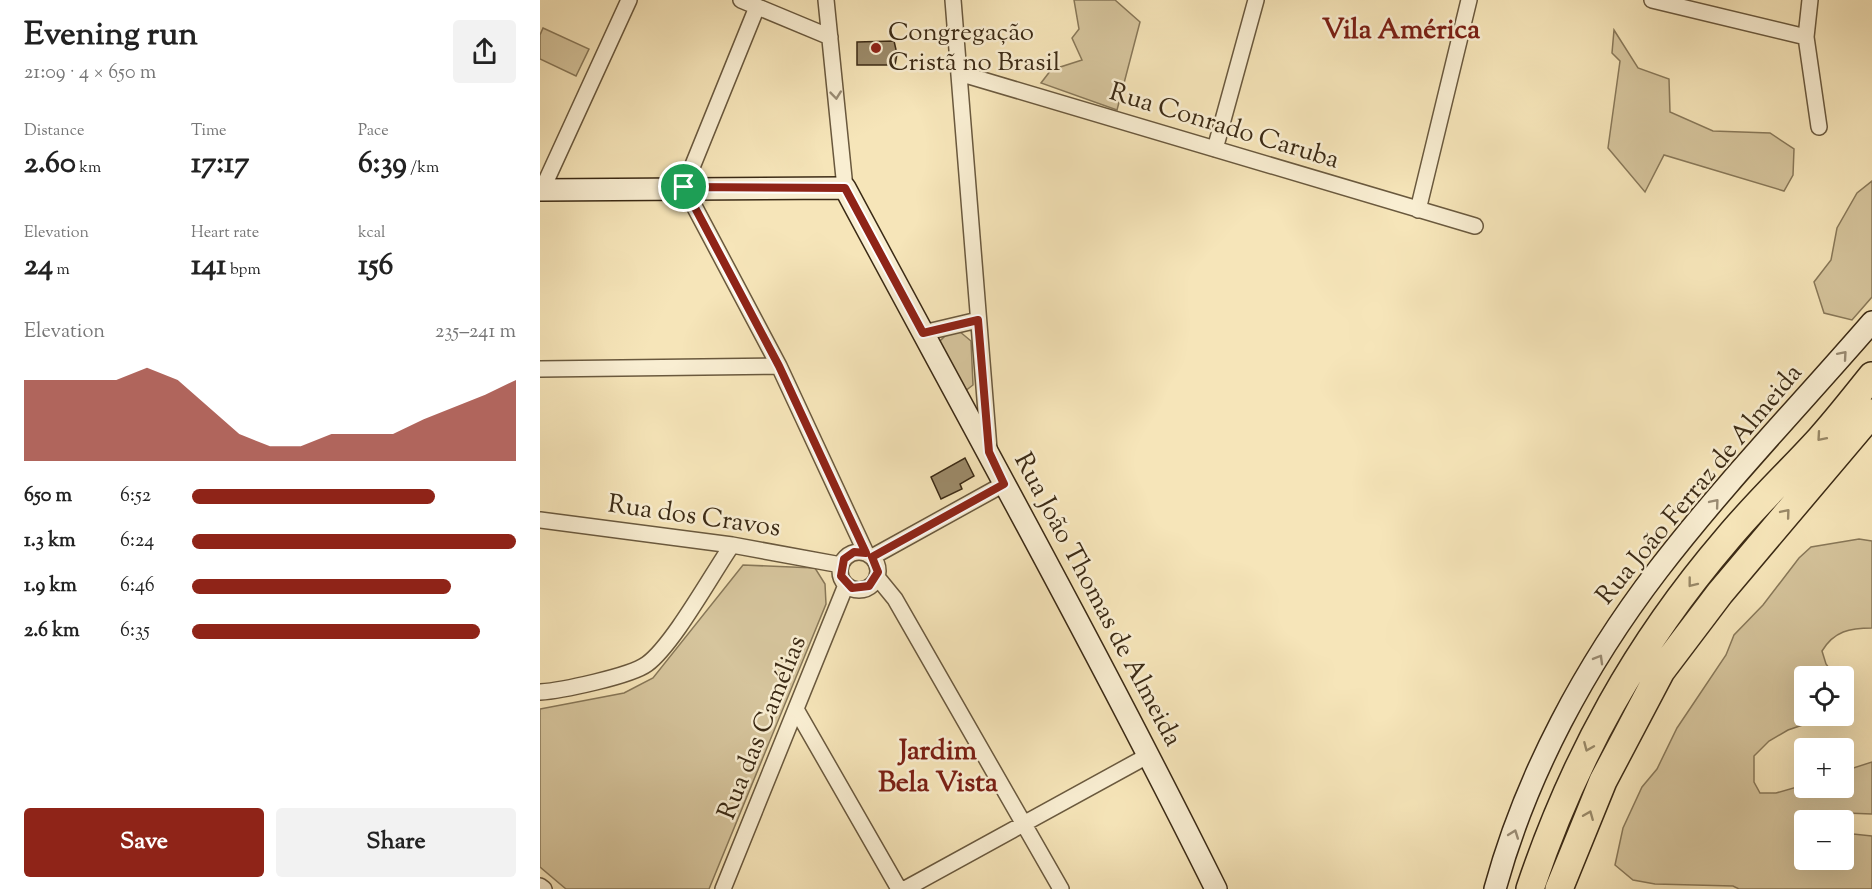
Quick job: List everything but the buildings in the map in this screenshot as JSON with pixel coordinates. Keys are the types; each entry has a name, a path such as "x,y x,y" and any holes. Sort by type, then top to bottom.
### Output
{"highway":[{"path":"1530,889 1544,848 1595,730 1658,628 1727,538 1821,438 1872,376"},
{"path":"1559,889 1603,781 1661,671 1720,593 1872,413"}],"street":[{"path":"629,0 543,180 684,187 845,188"},
{"path":"741,0 830,37"},
{"path":"826,0 845,188 989,452"},
{"name":"Rua João Thomas de Almeida","path":"953,0 989,452 1149,755 1216,889"},
{"path":"1215,149 1256,0"},
{"path":"1418,210 1469,0"},
{"path":"1652,0 1806,37"},
{"path":"1810,0 1806,37 1819,127"},
{"path":"684,187 757,7"},
{"name":"Rua Conrado Caruba","path":"959,73 1475,226"},
{"path":"684,187 779,366 869,555 877,566 877,577 896,599 1061,889"},
{"path":"923,333 978,320"},
{"name":"Rua João Ferraz de Almeida","path":"1495,889 1522,808 1546,754 1615,630 1658,570 1872,322"},
{"path":"540,369 779,366"},
{"path":"877,577 864,589 846,585 841,576 841,565 848,555 869,555 1004,484"},
{"name":"Rua dos Cravos","path":"540,520 732,544 841,565"},
{"path":"540,692 627,673 646,665 661,650 732,544"},
{"name":"Rua das Camélias","path":"723,889 797,711 846,585"},
{"path":"797,711 899,889"},
{"path":"905,889 1149,755"},
{"path":"540,885 544,889"}],"shaded area":[{"path":"1074,0 1115,0 1140,22 1117,110 1041,83 1051,70 1082,60 1072,38 1079,29"},
{"path":"543,28 589,49 576,76 540,59 540,35"},
{"path":"1614,30 1638,68 1669,79 1670,112 1713,131 1770,133 1794,149 1793,175 1784,191 1664,155 1645,192 1608,148 1620,61 1612,53"},
{"path":"1872,181 1872,297 1852,320 1824,313 1814,282 1831,260 1837,228 1857,193"},
{"path":"959,331 971,341 973,385 965,391 939,342 948,333"},
{"path":"1859,539 1872,541 1872,628 1843,632 1832,639 1822,651 1828,666 1794,666 1794,726 1800,726 1769,741 1754,756 1754,782 1760,793 1776,793 1794,788 1794,798 1854,798 1854,768 1872,762 1872,814 1854,813 1854,810 1794,810 1794,870 1854,870 1854,834 1872,836 1872,889 1739,889 1733,886 1655,884 1633,880 1615,865 1623,828 1642,787 1657,769 1677,728 1726,655 1734,635 1763,605 1799,558 1811,547"},
{"path":"743,565 815,568 825,584 826,604 709,889 566,889 540,867 540,709 624,693 653,678"}],"place":[{"name":"Congregação Cristã no Brasil","path":"876,48"}],"district":[{"name":"Vila América","path":"1401,31"},
{"name":"Jardim Bela Vista","path":"938,768"}],"route":[{"path":"684,187 845,188 923,333 978,320 989,452 1004,484 872,557 877,566 877,577 864,589 846,585 840,572 841,565 848,555 854,552 866,553 779,366 684,187"}]}
